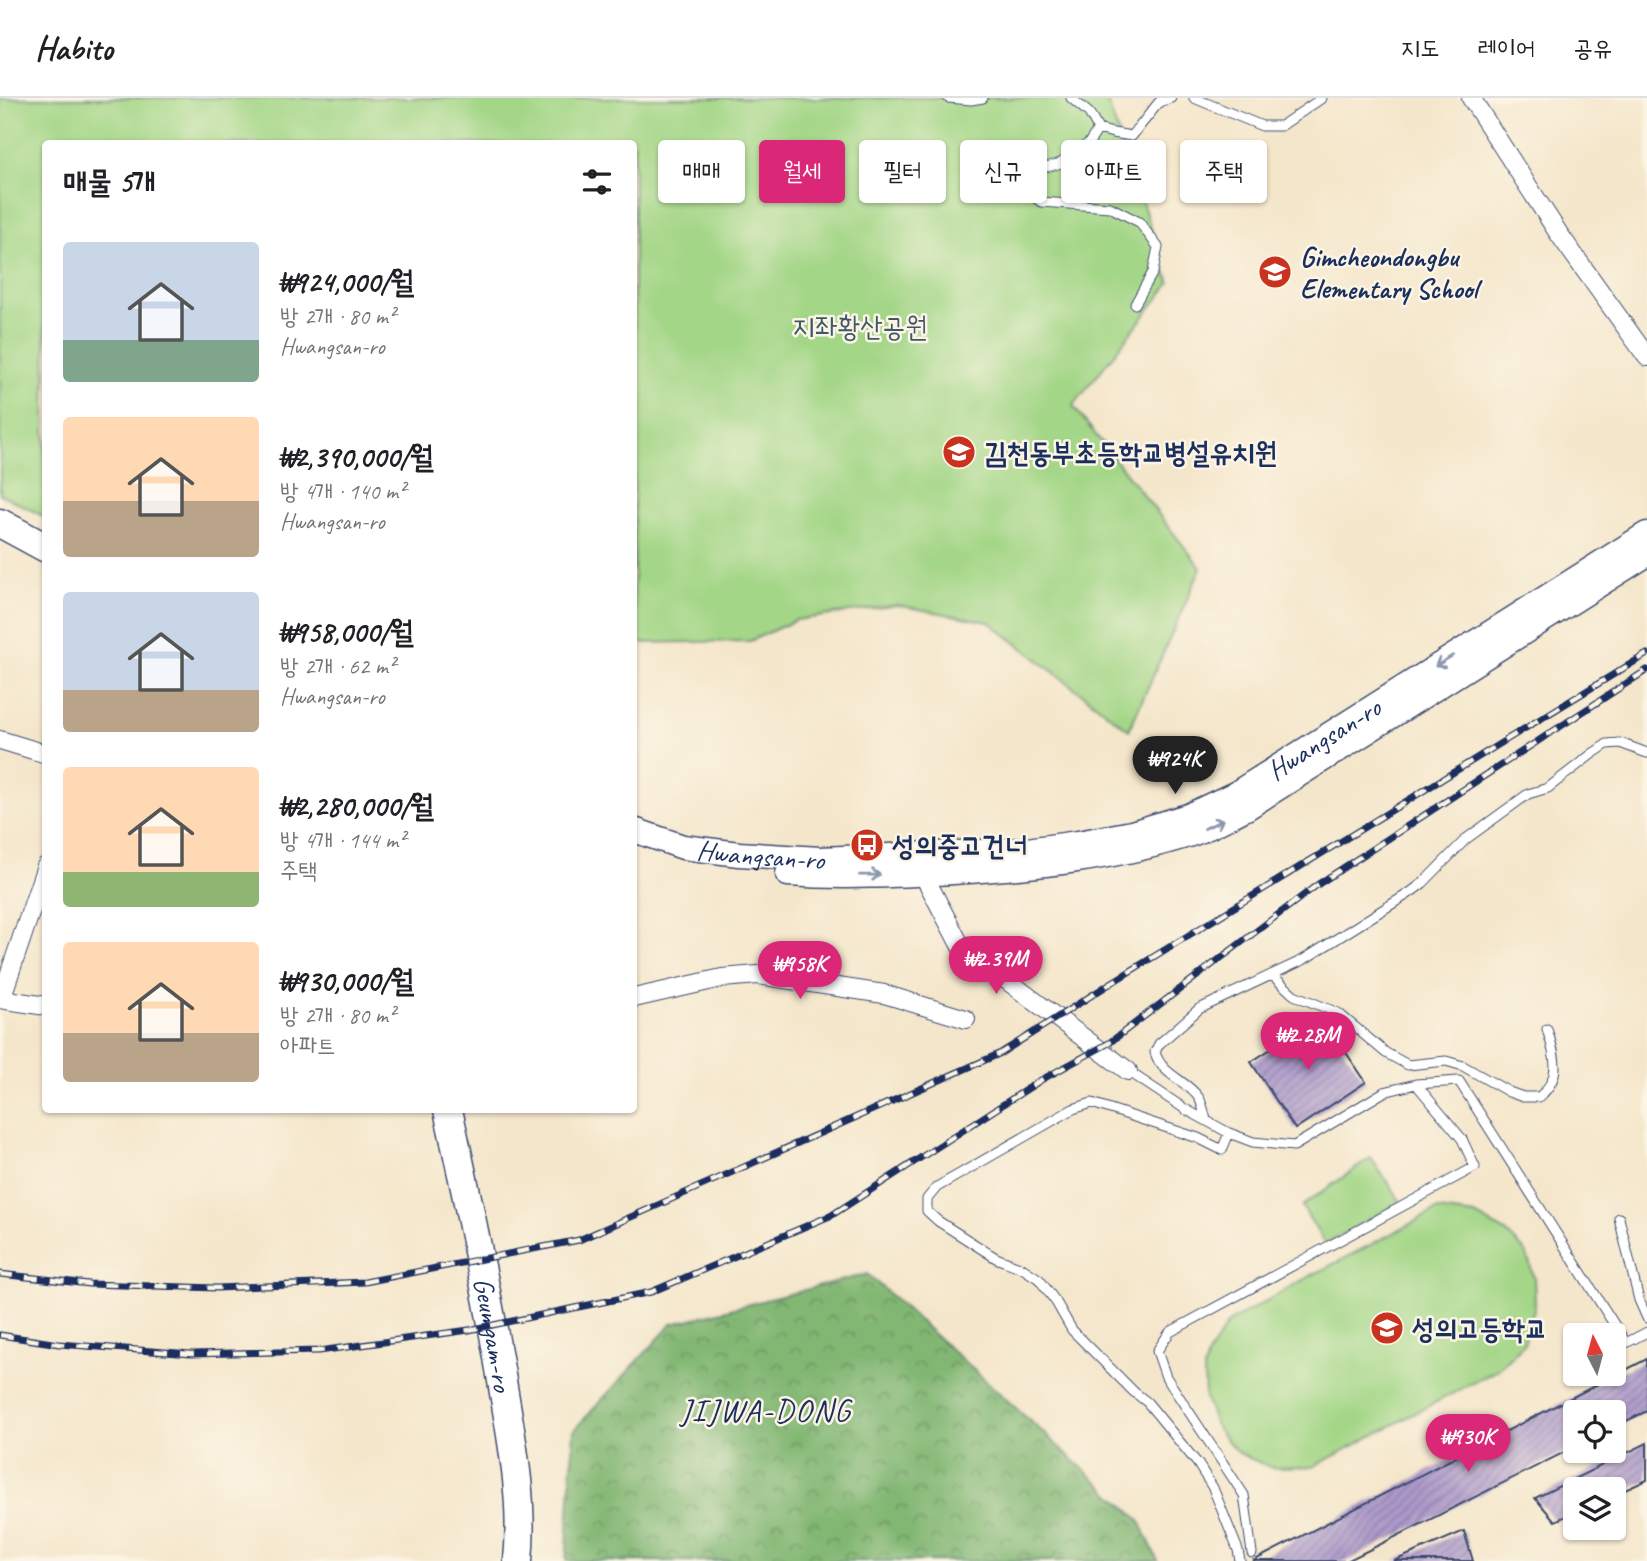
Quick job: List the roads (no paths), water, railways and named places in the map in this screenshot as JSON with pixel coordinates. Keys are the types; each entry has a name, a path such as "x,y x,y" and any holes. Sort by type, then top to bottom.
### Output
{"main road":[{"path":"0,523 42,546"},
{"name":"Geumgam-ro","path":"449,1113 477,1241 514,1452 520,1500 518,1561"}],"street":[{"path":"1471,98 1559,234 1647,357"},
{"name":"Hwangsan-ro","path":"637,831 683,847 820,859 1027,850 1118,835 1177,820 1237,793 1647,534"},
{"name":"Hwangsan-ro","path":"637,849 682,864 739,871 821,876 923,874 1030,867 1131,850 1195,832 1247,808 1647,554"},
{"path":"0,740 42,753"},
{"path":"923,874 969,962 1001,976 1128,1071"},
{"path":"42,878 0,999 42,1005"},
{"path":"637,997 722,978 758,975 884,994 966,1019"}],"lane":[{"path":"948,98 983,98"},
{"path":"1072,98 1089,113 1098,128 1132,136 1159,102 1171,98"},
{"path":"1194,98 1262,126 1281,126 1322,98"},
{"path":"1098,128 1089,143 1058,164 1033,170 1024,180 1025,190 1041,202 1110,206 1139,222 1158,247 1153,272 1135,304"},
{"path":"1206,1120 1198,1095 1164,1068 1157,1060 1155,1052 1160,1044 1199,1009 1303,960 1411,892 1475,832 1528,794 1548,788 1607,744 1620,743 1647,753"},
{"path":"1272,975 1294,995 1338,1013 1386,1053 1408,1065 1446,1062 1463,1066 1523,1097 1539,1097 1549,1089 1553,1080 1555,1055 1547,1029"},
{"path":"1128,1071 1185,1110 1229,1133 1253,1142 1294,1146 1384,1092 1416,1084 1459,1081 1626,1343 1647,1332"},
{"path":"1252,1553 1244,1496 1166,1377 1157,1351 1170,1332 1475,1167 1462,1139 1416,1084"},
{"path":"1229,1133 1222,1150 1198,1138 1092,1103 1073,1109 937,1186 927,1199 927,1210 938,1221 996,1258 1022,1268 1039,1279 1072,1330 1147,1402 1198,1464 1213,1488 1240,1561"},
{"path":"1619,1218 1639,1300 1647,1318"}],"railway":[{"path":"0,1274 89,1284 217,1288 365,1282 579,1240 1001,1053 1647,654"},
{"path":"0,1335 59,1344 191,1354 319,1351 469,1330 651,1292 832,1215 1041,1080 1109,1043 1317,885 1647,670"}],"place":[{"name":"Gimcheondongbu Elementary School","path":"1275,272"},
{"name":"김천동부초등학교병설유치원","path":"959,452"},
{"name":"성의중고건너","path":"867,845"},
{"name":"성의고등학교","path":"1387,1328"}],"district":[{"name":"JIJWA-DONG","path":"766,1410"}],"park label":[{"name":"지좌황산공원","path":"860,326"}]}
